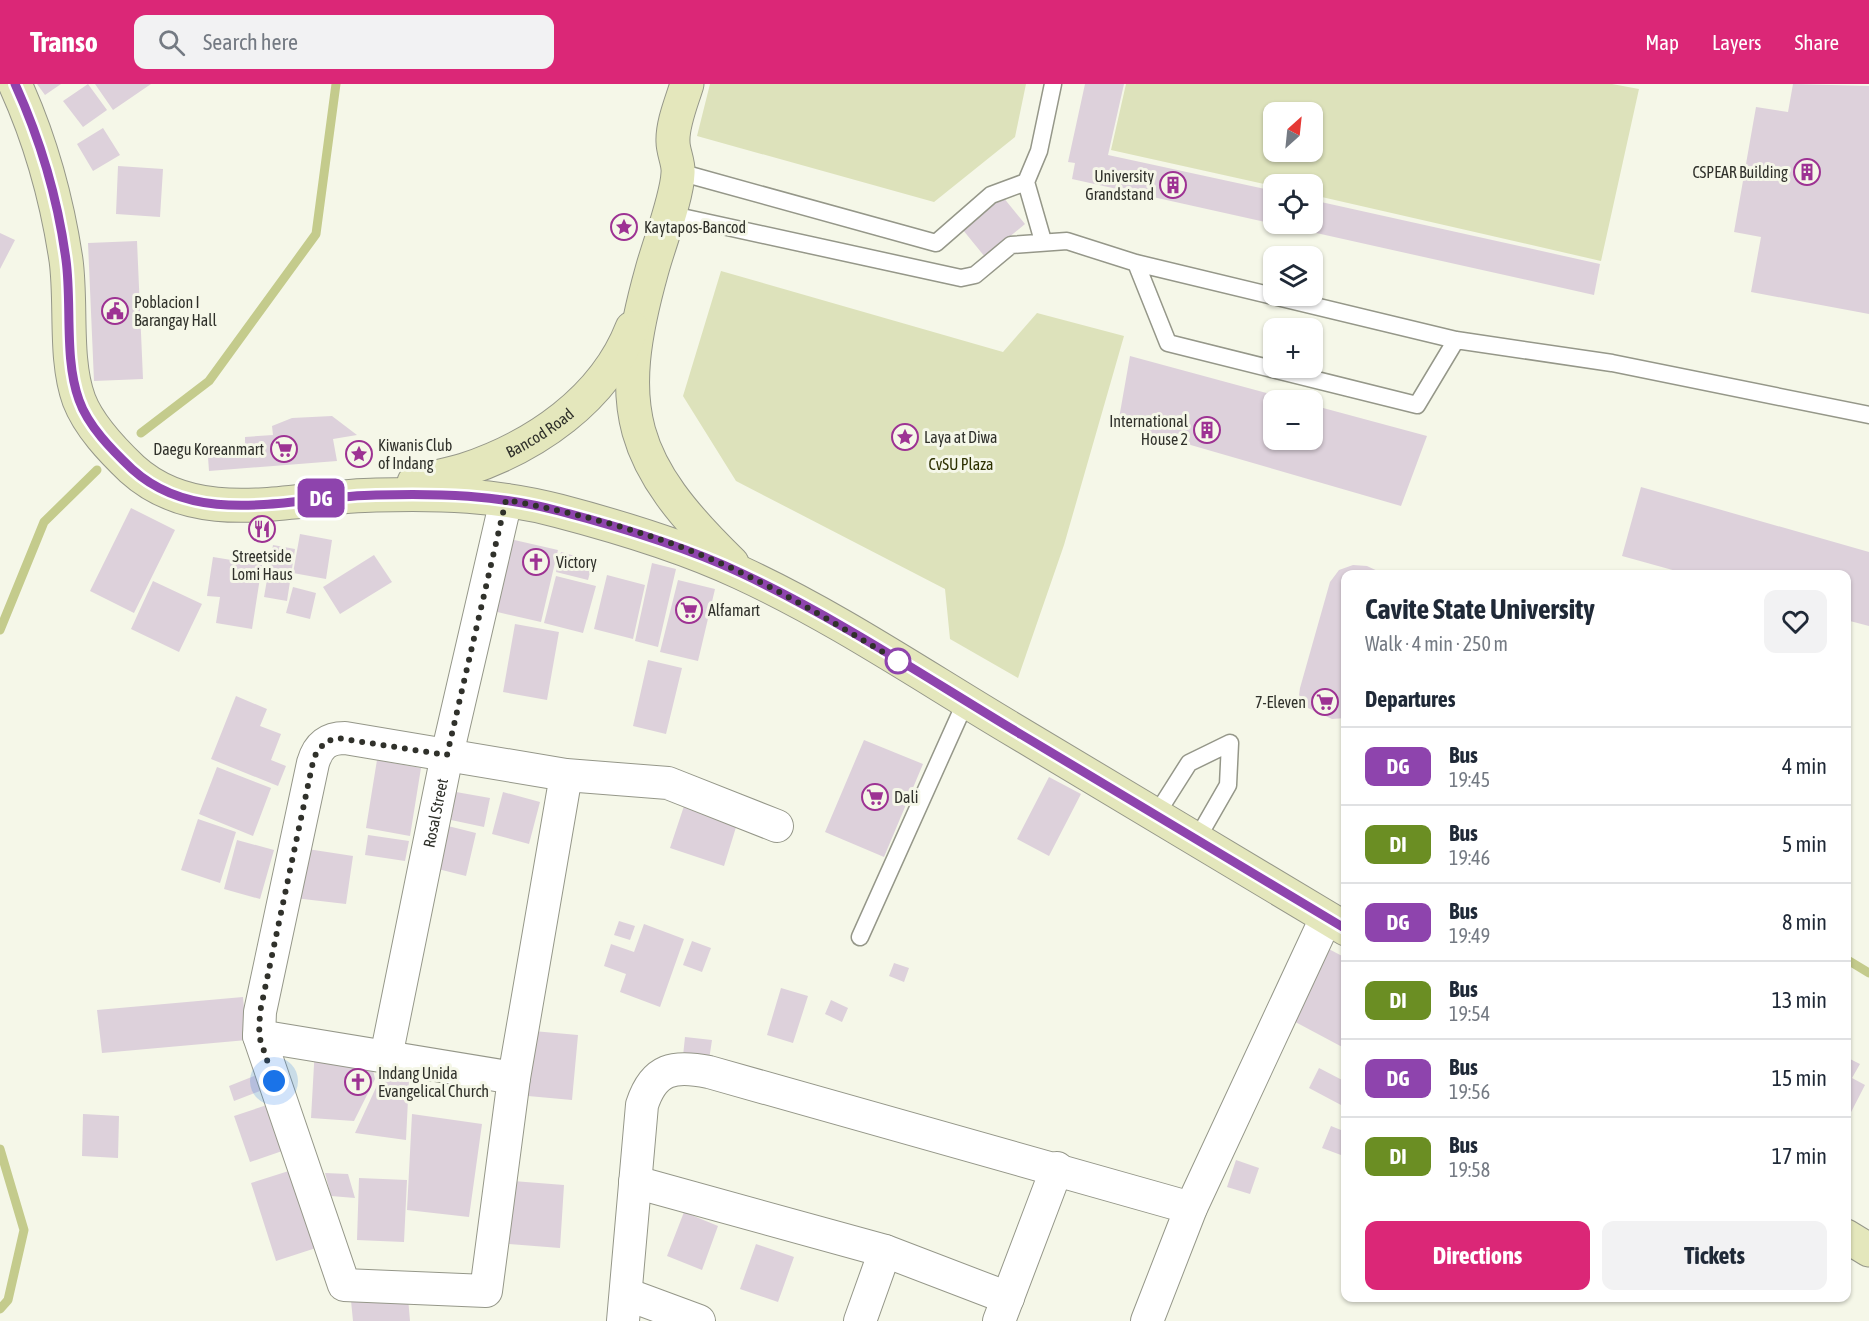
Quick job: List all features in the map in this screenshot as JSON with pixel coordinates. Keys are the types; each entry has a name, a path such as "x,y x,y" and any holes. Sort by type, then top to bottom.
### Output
{"main road":[{"path":"15,84 46,168 63,243 75,388 85,413 104,439 148,482 170,495 192,502 246,505 373,495 448,494 506,500 554,509 633,532 742,573 839,625 1336,924"},
{"name":"Bancod Road","path":"687,84 672,141 679,172 645,292 635,337 631,395 642,446 657,476 680,509 742,573"},
{"name":"Bancod Road","path":"373,495 463,470 530,441 559,423 607,370 629,334 645,292"},
{"path":"1851,1239 1869,1250"}],"street":[{"name":"Rosal Street","path":"387,1057 447,755 506,500"},
{"path":"566,775 514,1078 486,1291 344,1285 259,1036 260,1012 317,751 330,740 345,738 566,775 668,783 777,826"},
{"path":"1147,1321 1191,1208 1336,924"},
{"path":"259,1036 514,1078"},
{"path":"699,1321 625,1308 639,1119 646,1093 656,1078 672,1069 682,1068 709,1072 1057,1168 1191,1208"},
{"path":"635,1182 885,1251 1004,1309 1057,1168"},
{"path":"860,1321 885,1251"}],"lane":[{"path":"1042,241 1026,182 1039,151 1053,84"},
{"path":"679,172 936,243 991,195 1026,182"},
{"path":"668,214 961,278 975,275 1011,245 1067,241 1136,263 1456,340 1612,363 1869,415"},
{"path":"1136,263 1168,343 1417,405 1456,340"},
{"path":"860,937 966,701"},
{"path":"1156,815 1190,763 1230,743 1228,785 1197,839"}],"green space":[{"path":"710,84 1026,84 1015,137 934,202 697,136"},
{"path":"1126,84 1612,84 1639,89 1601,261 1323,197 1323,174 1263,174 1263,184 1111,150"},
{"name":"CvSU Plaza","path":"721,271 1003,352 1037,313 1124,336 1064,545 1018,678 950,639 945,589 736,481 683,396"}],"building":[{"path":"37,84 61,84 45,95"},
{"path":"88,84 107,110 83,127 63,101"},
{"path":"95,84 151,84 113,110"},
{"path":"1085,84 1124,84 1108,155 1263,189 1263,222 1072,179 1075,163 1068,162"},
{"name":"CSPEAR Building","path":"1793,84 1869,86 1869,314 1751,292 1761,237 1734,232 1756,107 1788,112"},
{"path":"103,128 120,155 93,171 77,144"},
{"path":"118,166 163,169 160,217 116,214"},
{"path":"1003,197 1025,224 985,257 963,230"},
{"path":"1323,202 1600,264 1594,295 1321,234 1323,234"},
{"path":"0,233 15,240 0,269"},
{"name":"Poblacion I Barangay Hall","path":"137,241 143,379 94,381 88,243"},
{"name":"International House 2","path":"1130,356 1263,392 1263,450 1323,450 1323,408 1427,436 1401,506 1118,424"},
{"path":"332,416 357,435 333,439 337,461 209,471 208,457 225,449 245,446 245,437 273,435 272,426 292,418"},
{"path":"1641,487 1869,552 1869,626 1851,621 1851,570 1673,570 1622,556"},
{"path":"131,508 175,530 134,613 90,591"},
{"path":"300,534 332,540 326,579 293,573"},
{"path":"510,539 558,550 541,622 493,611"},
{"path":"273,545 295,549 287,601 264,597"},
{"path":"561,552 593,561 588,580 556,572"},
{"path":"374,555 392,582 340,614 323,587"},
{"path":"213,557 262,565 252,629 216,623 220,597 207,596"},
{"path":"652,563 676,569 658,647 635,641"},
{"path":"1353,565 1367,566 1376,570 1341,570 1341,718 1332,719 1308,708 1299,695 1330,582 1339,570"},
{"path":"607,575 645,585 633,639 594,629"},
{"path":"556,576 596,586 583,633 544,623"},
{"path":"678,580 715,589 698,661 660,652"},
{"path":"153,581 202,604 179,652 131,629"},
{"path":"293,587 316,593 310,619 286,613"},
{"path":"515,624 559,632 547,700 503,692"},
{"path":"648,660 682,668 666,734 633,726"},
{"path":"236,696 267,709 260,726 281,734 271,760 286,766 278,786 211,759"},
{"path":"864,740 923,764 884,857 825,832"},
{"path":"377,760 421,768 410,836 366,828"},
{"path":"217,767 271,788 253,836 199,814"},
{"path":"1049,777 1081,794 1049,856 1017,839"},
{"path":"456,792 490,798 484,827 451,820"},
{"path":"503,792 540,802 529,844 492,834"},
{"path":"684,806 737,824 724,866 670,848"},
{"path":"198,819 236,832 220,883 181,870"},
{"path":"448,826 476,833 466,876 438,869"},
{"path":"368,835 409,841 405,861 365,855"},
{"path":"237,840 274,850 260,899 224,889"},
{"path":"301,848 353,856 346,904 286,897"},
{"path":"619,921 635,926 630,940 614,935"},
{"path":"644,924 684,939 660,1007 620,992 626,974 604,966 611,944 634,952"},
{"path":"692,941 711,948 702,972 683,965"},
{"path":"1323,946 1341,955 1341,1046 1286,1017"},
{"path":"894,963 909,968 904,982 889,976"},
{"path":"781,988 808,996 793,1043 767,1035"},
{"path":"243,997 247,1040 102,1053 97,1010"},
{"path":"831,1000 848,1008 842,1022 825,1014"},
{"path":"522,1030 578,1035 572,1100 517,1095"},
{"path":"685,1037 712,1040 709,1060 683,1056"},
{"path":"315,1047 368,1047 375,1079 354,1121 311,1118"},
{"path":"375,1058 410,1059 406,1140 355,1133 379,1081"},
{"path":"1851,1060 1860,1064 1852,1078 1865,1085 1851,1112"},
{"path":"1319,1068 1341,1079 1341,1105 1309,1088"},
{"path":"262,1073 268,1088 234,1101 229,1086"},
{"path":"273,1103 288,1149 250,1162 234,1116"},
{"path":"83,1114 119,1116 118,1158 82,1156"},
{"path":"412,1114 482,1124 469,1217 407,1210"},
{"path":"1331,1126 1341,1130 1341,1155 1322,1148"},
{"path":"1236,1160 1259,1168 1250,1194 1227,1187"},
{"path":"295,1169 319,1247 276,1261 251,1183"},
{"path":"325,1173 348,1174 355,1198 331,1196"},
{"path":"359,1178 407,1180 404,1242 357,1240"},
{"path":"513,1181 564,1185 560,1248 509,1244"},
{"path":"684,1212 718,1226 702,1270 667,1256"},
{"path":"756,1244 794,1257 778,1302 740,1289"},
{"path":"406,1274 410,1321 353,1321 349,1280"}],"waterway":[{"path":"141,433 209,381 316,234 336,84"},
{"path":"0,630 44,522 97,470"},
{"path":"1851,962 1869,973"},
{"path":"0,1149 24,1230 8,1300 0,1309"}],"bus line":[{"name":"DG","path":"15,84 46,168 59,222 67,264 73,371 79,401 104,439 119,456 153,486 180,499 220,505 373,495 448,494 487,497 554,509 673,546 742,573 839,625 1341,926"}],"place":[{"name":"CSPEAR Building","path":"1807,172"},
{"name":"University Grandstand","path":"1173,185"},
{"name":"Kaytapos-Bancod","path":"624,227"},
{"name":"Poblacion I Barangay Hall","path":"115,311"},
{"name":"International House 2","path":"1207,430"},
{"name":"Laya at Diwa","path":"905,437"},
{"name":"Daegu Koreanmart","path":"284,449"},
{"name":"Kiwanis Club of Indang","path":"359,454"},
{"name":"Streetside Lomi Haus","path":"262,529"},
{"name":"Victory","path":"536,562"},
{"name":"Alfamart","path":"689,610"},
{"name":"7-Eleven","path":"1325,702"},
{"name":"Dali","path":"875,797"},
{"name":"Indang Unida Evangelical Church","path":"358,1082"}],"route":[{"path":"274,1081 259,1036 260,1012 314,757 325,742 337,738 447,755 506,500 554,509 633,532 742,573 839,625 898,661"}]}
